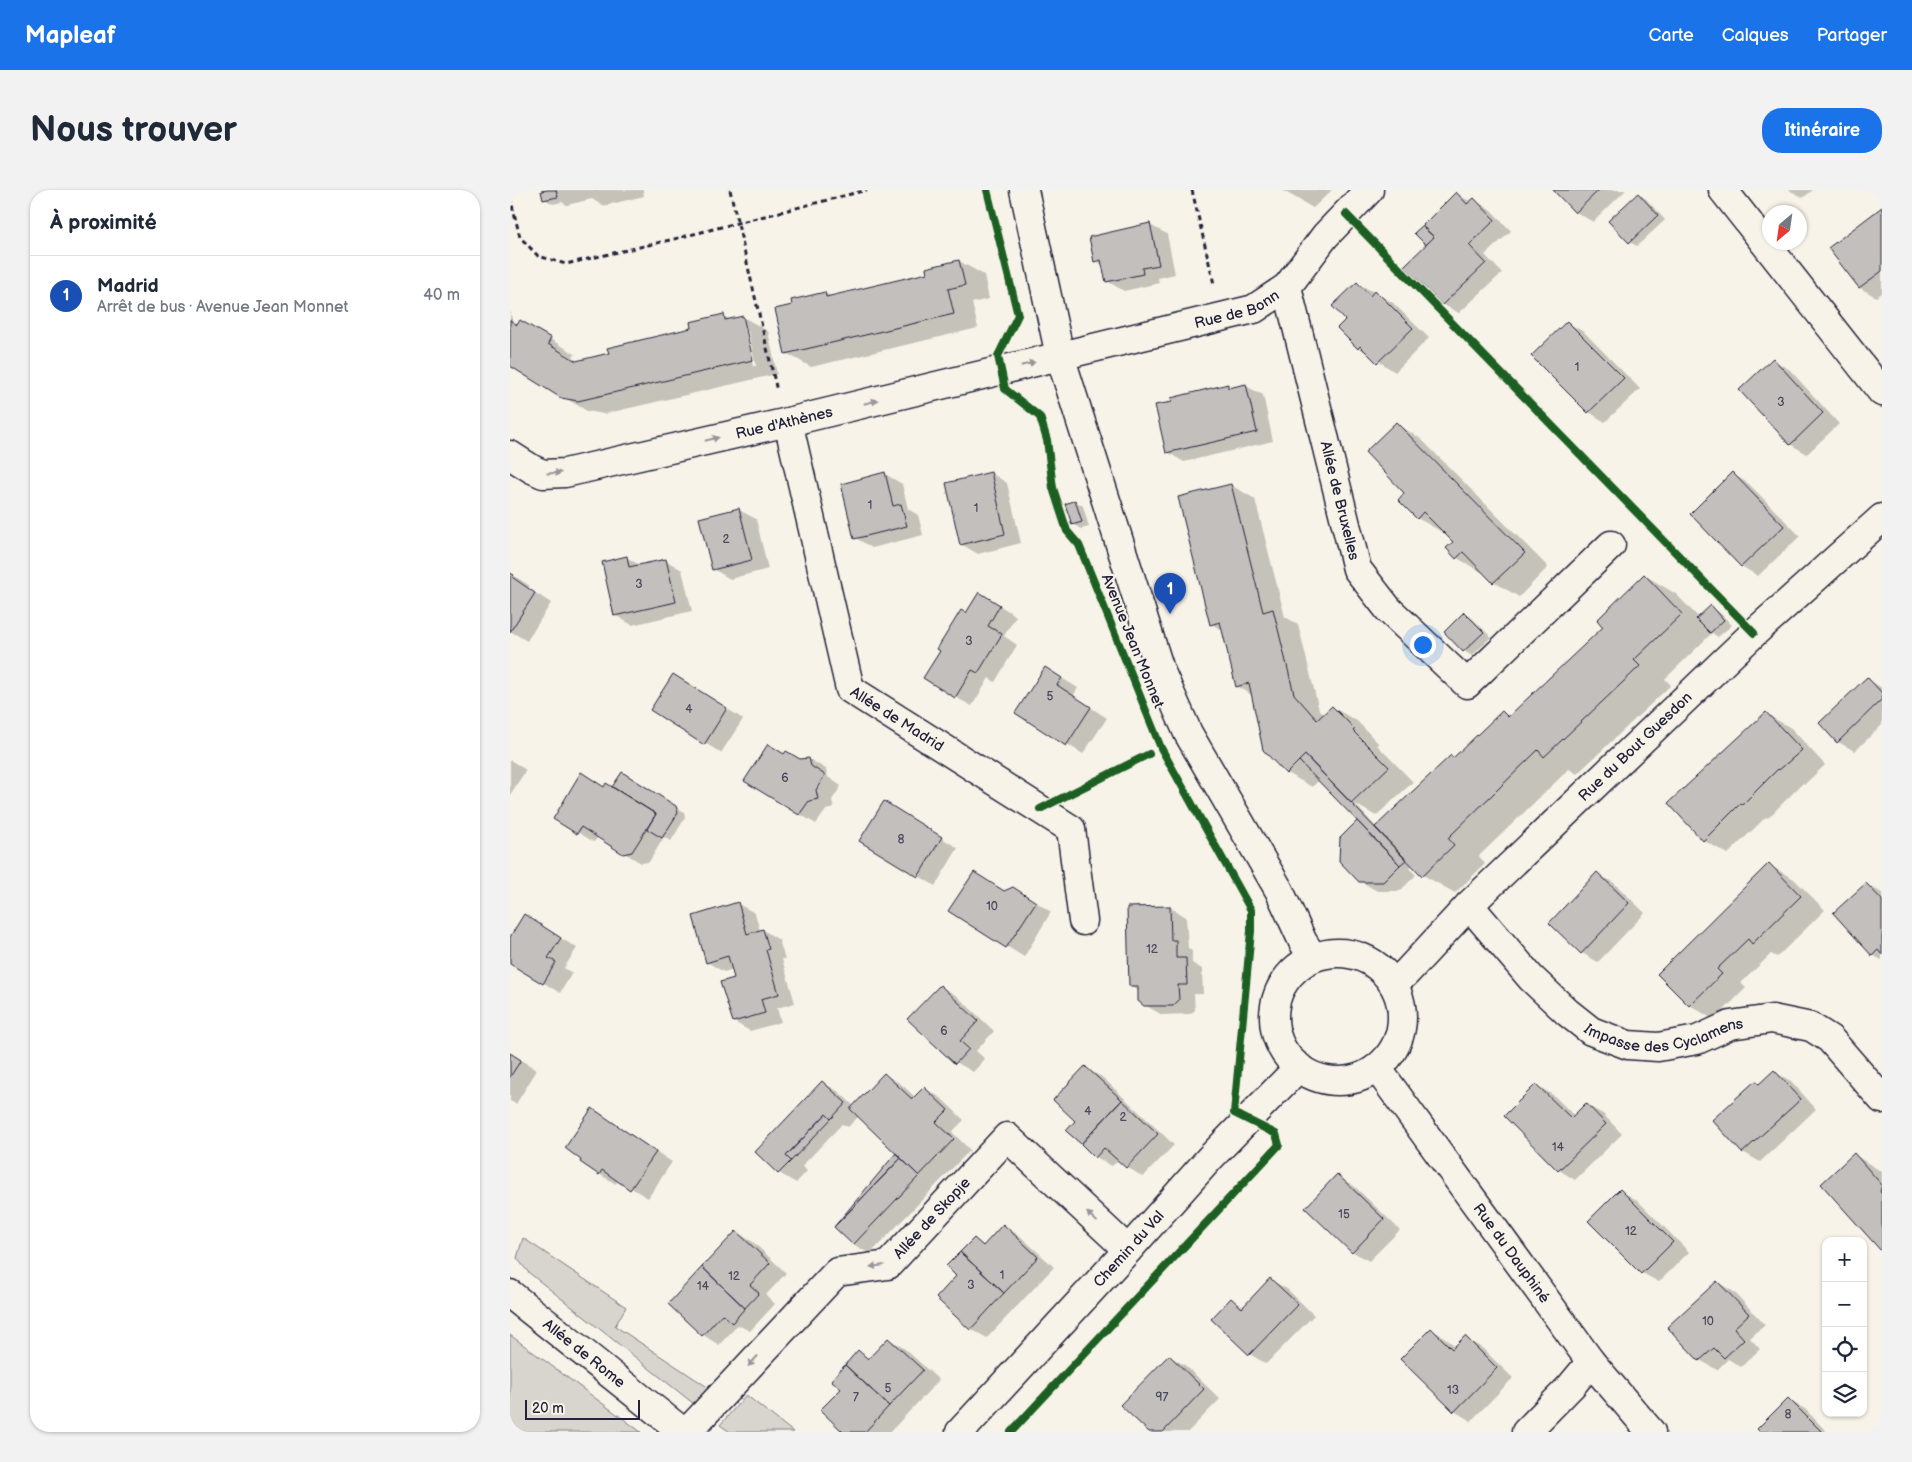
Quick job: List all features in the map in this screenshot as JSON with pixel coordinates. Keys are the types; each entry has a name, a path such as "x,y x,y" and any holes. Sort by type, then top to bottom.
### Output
{"street":[{"name":"Avenue Jean Monnet","path":"1024,190 1060,356 1160,670 1188,733 1279,890 1313,957"},
{"name":"Rue de Bonn","path":"1060,356 1254,309 1287,287 1325,236 1369,190"},
{"path":"1723,190 1882,392"},
{"name":"Allée de Bruxelles","path":"1287,287 1357,569 1389,610 1468,684 1611,545"},
{"name":"Rue d'Athènes","path":"510,455 543,474 564,473 788,422 1060,356"},
{"name":"Allée de Madrid","path":"788,422 850,689 1072,829 1083,921"},
{"name":"Rue du Bout Guesdon","path":"1394,983 1406,973 1469,905 1754,633 1882,518"},
{"name":"Impasse des Cyclamens","path":"1469,905 1532,978 1567,1012 1591,1031 1628,1045 1658,1047 1697,1040 1730,1026 1772,1019 1811,1027 1830,1039 1882,1099"},
{"path":"1345,952 1366,958 1394,983 1402,1006 1401,1031 1392,1052 1377,1068 1356,1079 1337,1081 1314,1076 1299,1067 1285,1053 1276,1033 1274,1014 1278,994 1291,972 1313,957 1345,952"},
{"name":"Chemin du Val","path":"960,1432 1210,1158 1299,1067"},
{"name":"Rue du Dauphiné","path":"1377,1068 1591,1362 1651,1432"},
{"name":"Allée de Skopje","path":"687,1432 837,1272 888,1265 1007,1138 1128,1250"},
{"name":"Allée de Rome","path":"510,1294 683,1432"},
{"path":"1526,1432 1571,1386 1591,1362"}],"path":[{"path":"730,190 778,396"},
{"path":"510,197 520,237 538,256 566,264 867,190"},
{"path":"1192,190 1221,317"},
{"path":"1346,214 1732,611"}],"shaded area":[{"path":"523,1238 626,1307 615,1326 709,1388 694,1404 528,1272 517,1258"},
{"path":"510,1335 641,1432 510,1432"},
{"path":"746,1395 793,1432 730,1432 720,1425"}],"building":[{"path":"556,190 558,197 543,200 541,191"},
{"path":"1553,190 1599,190 1575,213"},
{"path":"1456,192 1467,204 1474,198 1495,220 1469,245 1486,263 1442,305 1404,266 1434,237 1422,226"},
{"path":"1638,193 1658,215 1629,243 1608,221"},
{"path":"1882,207 1882,271 1859,288 1828,248"},
{"path":"1150,223 1159,265 1142,268 1143,274 1106,282 1101,260 1094,262 1089,237"},
{"path":"1422,226 1434,237 1426,245 1414,233"},
{"path":"959,260 965,285 948,289 954,314 785,354 775,309 792,305 791,300 825,292 826,297 927,273 926,268"},
{"path":"1357,282 1370,296 1375,290 1413,328 1377,363 1360,346 1358,349 1337,328 1345,320 1332,306"},
{"path":"724,314 725,320 743,316 753,360 578,401 561,398 510,366 510,320 517,325 520,320 551,338 548,344 576,361 609,353 607,348 691,328 690,322"},
{"path":"1567,321 1624,378 1588,413 1531,356"},
{"path":"1773,358 1823,413 1790,445 1739,390"},
{"path":"1228,384 1228,388 1246,384 1257,432 1166,453 1155,405 1172,402 1171,398"},
{"path":"1396,422 1525,553 1493,583 1463,552 1456,559 1446,548 1453,542 1423,512 1417,519 1398,500 1404,493 1365,452"},
{"path":"885,472 893,506 901,504 907,526 854,539 841,484"},
{"path":"991,472 1005,534 960,545 946,483"},
{"path":"1732,472 1784,526 1741,567 1690,514"},
{"path":"1231,484 1263,612 1273,609 1294,694 1317,720 1332,706 1355,729 1353,731 1389,767 1351,803 1305,755 1286,774 1263,750 1249,683 1236,687 1220,622 1210,625 1178,497"},
{"path":"1075,500 1082,522 1072,525 1065,504"},
{"path":"739,508 752,560 712,570 699,518"},
{"path":"627,556 629,567 666,559 676,602 614,616 602,562"},
{"path":"510,573 514,575 512,577 535,593 510,632"},
{"path":"1644,574 1682,614 1634,660 1640,666 1544,757 1538,750 1448,838 1454,845 1422,876 1375,827 1451,755 1453,758 1502,711 1508,717 1603,627 1597,620"},
{"path":"979,592 1000,605 988,626 1002,634 978,673 972,670 955,698 923,678 940,651 937,649 961,610 966,613"},
{"path":"1711,605 1724,620 1710,633 1696,619"},
{"path":"1464,612 1484,632 1463,652 1444,632"},
{"path":"1045,667 1062,678 1057,685 1091,707 1066,746 1015,713"},
{"path":"673,674 727,708 704,745 650,710"},
{"path":"1867,677 1882,693 1882,699 1837,743 1819,723"},
{"path":"1766,712 1802,750 1778,769 1742,805 1741,803 1703,841 1668,803"},
{"path":"768,744 784,754 786,751 800,759 809,758 811,766 825,775 816,790 818,799 809,801 799,815 744,781"},
{"path":"1305,755 1406,860 1400,865 1299,761"},
{"path":"581,772 604,787 606,783 656,814 632,852 623,854 581,827 577,834 553,819"},
{"path":"622,772 676,806 678,813 662,838 647,829 656,814 612,787"},
{"path":"884,801 942,837 918,877 859,841"},
{"path":"1357,821 1400,865 1383,882 1359,882 1339,861 1340,838"},
{"path":"1769,863 1801,896 1752,944 1748,939 1717,969 1722,974 1689,1006 1657,974"},
{"path":"974,872 1004,891 1013,887 1036,902 1006,948 948,911"},
{"path":"1597,872 1629,903 1581,954 1549,923"},
{"path":"1866,883 1882,900 1882,955 1878,950 1872,956 1833,913"},
{"path":"738,902 747,934 763,929 769,949 766,950 779,994 761,999 765,1013 733,1022 720,982 734,978 728,956 706,963 693,916"},
{"path":"1170,906 1171,940 1176,940 1176,958 1186,958 1187,985 1178,985 1179,1000 1173,1006 1144,1006 1138,1001 1138,986 1129,986 1127,907"},
{"path":"524,914 561,938 548,958 556,962 543,984 510,964 510,937"},
{"path":"940,985 978,1021 960,1041 969,1049 955,1064 907,1019"},
{"path":"510,1053 521,1060 510,1077"},
{"path":"1085,1066 1122,1100 1081,1144 1066,1131 1075,1121 1053,1100"},
{"path":"1774,1070 1801,1099 1742,1153 1712,1120 1755,1081 1759,1084"},
{"path":"884,1073 912,1099 924,1087 948,1110 936,1122 954,1139 919,1176 850,1109"},
{"path":"822,1081 846,1103 831,1119 826,1114 786,1156 791,1161 778,1174 755,1152"},
{"path":"1536,1084 1571,1118 1586,1103 1606,1124 1558,1171 1504,1116"},
{"path":"1122,1100 1158,1134 1126,1168 1104,1148 1095,1158 1081,1144"},
{"path":"592,1108 656,1152 630,1190 602,1170 599,1175 580,1162 581,1160 565,1148"},
{"path":"826,1114 831,1119 791,1161 786,1156"},
{"path":"896,1153 901,1158 834,1227"},
{"path":"1854,1153 1882,1185 1880,1192 1882,1194 1882,1252 1821,1184"},
{"path":"901,1158 919,1176 853,1245 834,1227"},
{"path":"1337,1174 1384,1219 1352,1253 1305,1208"},
{"path":"1620,1189 1673,1242 1641,1274 1588,1221"},
{"path":"1003,1224 1038,1257 1004,1293 960,1252 974,1238 983,1246"},
{"path":"736,1231 770,1263 750,1285 759,1293 745,1308 702,1267"},
{"path":"960,1252 1004,1293 970,1330 936,1298 956,1276 946,1266"},
{"path":"702,1267 745,1308 732,1323 722,1314 702,1336 668,1304"},
{"path":"1270,1278 1298,1304 1249,1355 1211,1319 1231,1298 1242,1308"},
{"path":"1717,1281 1749,1314 1734,1328 1744,1339 1724,1358 1714,1348 1699,1361 1667,1327"},
{"path":"1431,1328 1452,1349 1465,1336 1497,1368 1454,1412 1400,1359"},
{"path":"888,1338 923,1370 889,1406 845,1365 858,1350 868,1359"},
{"path":"1169,1355 1204,1389 1163,1432 1149,1432 1120,1405"},
{"path":"845,1365 889,1406 865,1432 843,1432 820,1410 841,1389 831,1380"},
{"path":"1788,1398 1822,1432 1760,1432 1757,1429"}],"cycle path":[{"path":"987,190 1018,315 998,356 1005,389 1040,417 1047,440 1053,488 1067,531 1079,545 1161,748 1251,910 1251,931 1234,1113 1276,1134 1279,1145 1011,1432"},
{"path":"1346,214 1754,633"},
{"path":"1040,809 1149,754"}],"place":[{"name":"Madrid","path":"1170,614"}]}
